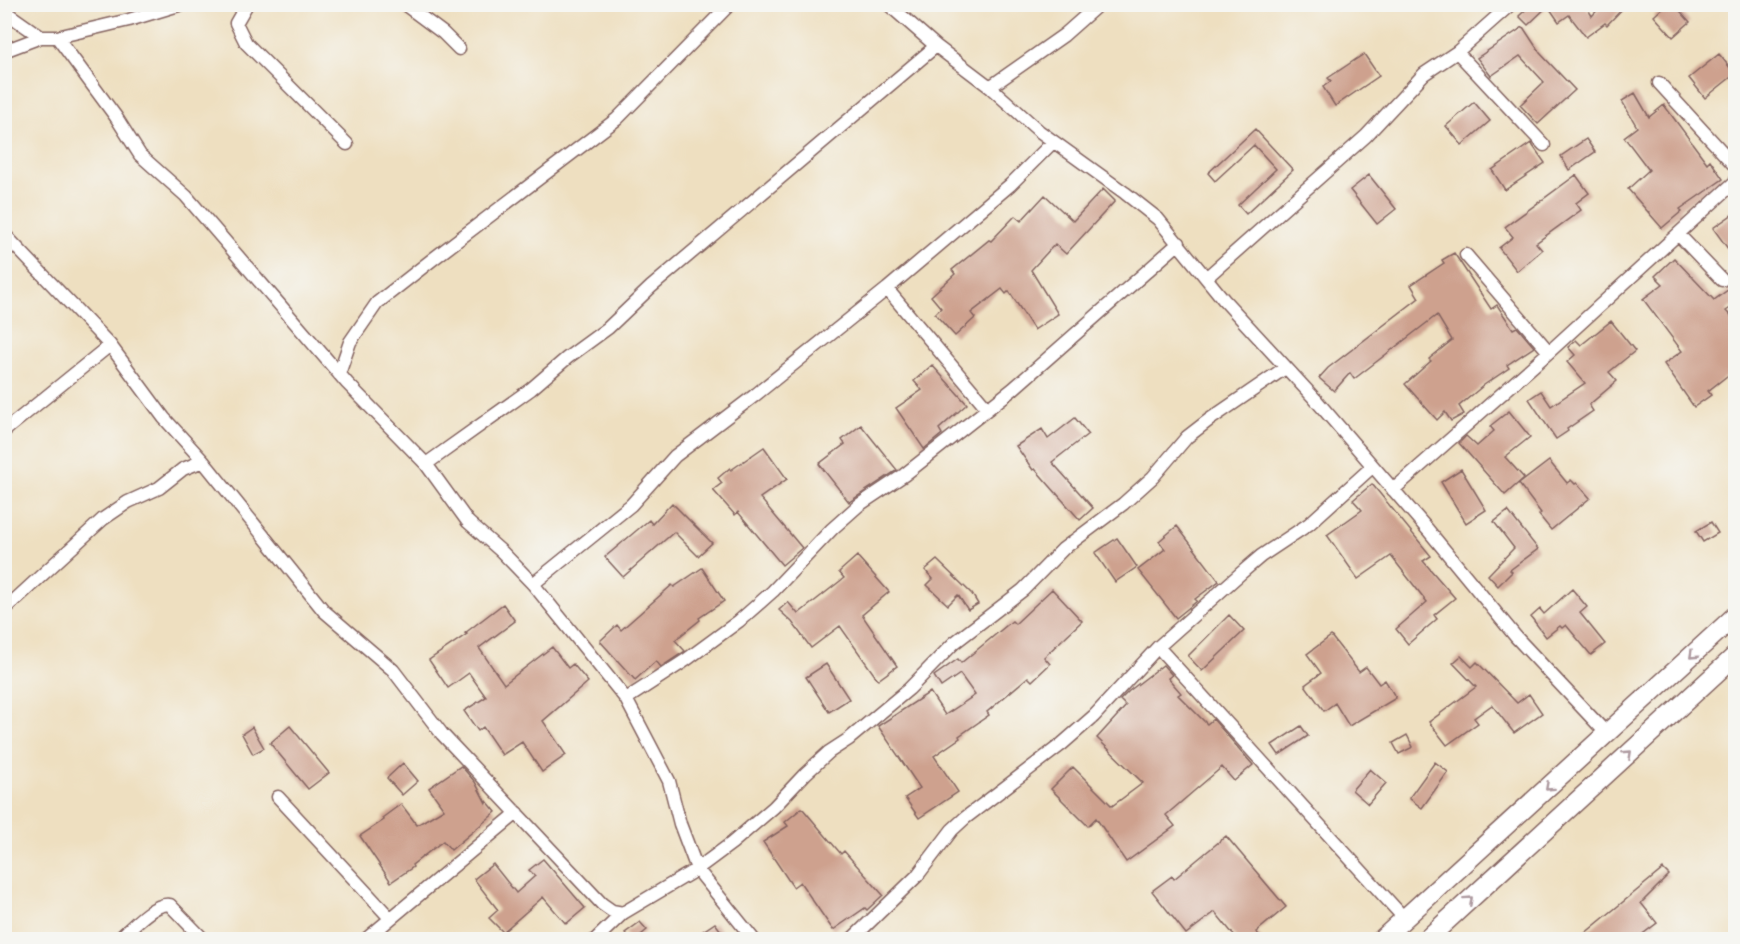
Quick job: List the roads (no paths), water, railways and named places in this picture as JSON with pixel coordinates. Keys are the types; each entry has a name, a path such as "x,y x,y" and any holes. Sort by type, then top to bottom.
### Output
{"main road":[{"path":"1380,939 1736,615"},
{"path":"1426,939 1736,655"}],"street":[{"path":"4,51 41,37 57,37 129,20 182,4"},
{"path":"247,4 236,23 246,44 347,144"},
{"path":"404,4 443,33 459,49"},
{"path":"339,374 350,342 377,303 617,119 730,4"},
{"path":"888,4 1053,142 1158,219 1284,368 1315,399 1393,490 1533,657 1607,734"},
{"path":"990,87 1064,34 1098,4"},
{"path":"1206,278 1366,136 1424,74 1457,52 1511,4"},
{"path":"4,11 41,37"},
{"path":"57,37 116,117 140,155 186,196 339,374 426,464 468,522 533,584 626,699 669,781 680,825 697,869 754,939"},
{"path":"426,464 531,389 567,358 608,328 651,287 936,46"},
{"path":"1457,52 1544,145"},
{"path":"1659,83 1736,167"},
{"path":"533,584 631,505 675,456 754,396 886,289 1010,185 1053,142"},
{"path":"1393,490 1736,182"},
{"path":"4,234 111,345 164,418 204,461 324,611 393,670 442,734 602,904 623,913"},
{"path":"1678,234 1722,280"},
{"path":"626,699 686,660 739,621 773,591 832,529 859,505 904,475 1013,389 1179,243"},
{"path":"1466,255 1549,352"},
{"path":"886,289 988,409"},
{"path":"4,431 111,345"},
{"path":"595,939 623,913 697,869 762,817 829,752 909,689 954,643 1023,590 1069,544 1130,497 1160,469 1187,437 1284,368"},
{"path":"4,610 103,519 128,502 159,488 183,470 204,461"},
{"path":"851,939 917,876 952,830 1062,744 1094,716 1158,647 1239,574 1261,556 1309,524 1372,467"},
{"path":"1158,647 1404,918"},
{"path":"278,797 390,918"},
{"path":"365,939 517,813"},
{"path":"118,939 156,907 165,904 170,905 179,913 204,939"}]}
